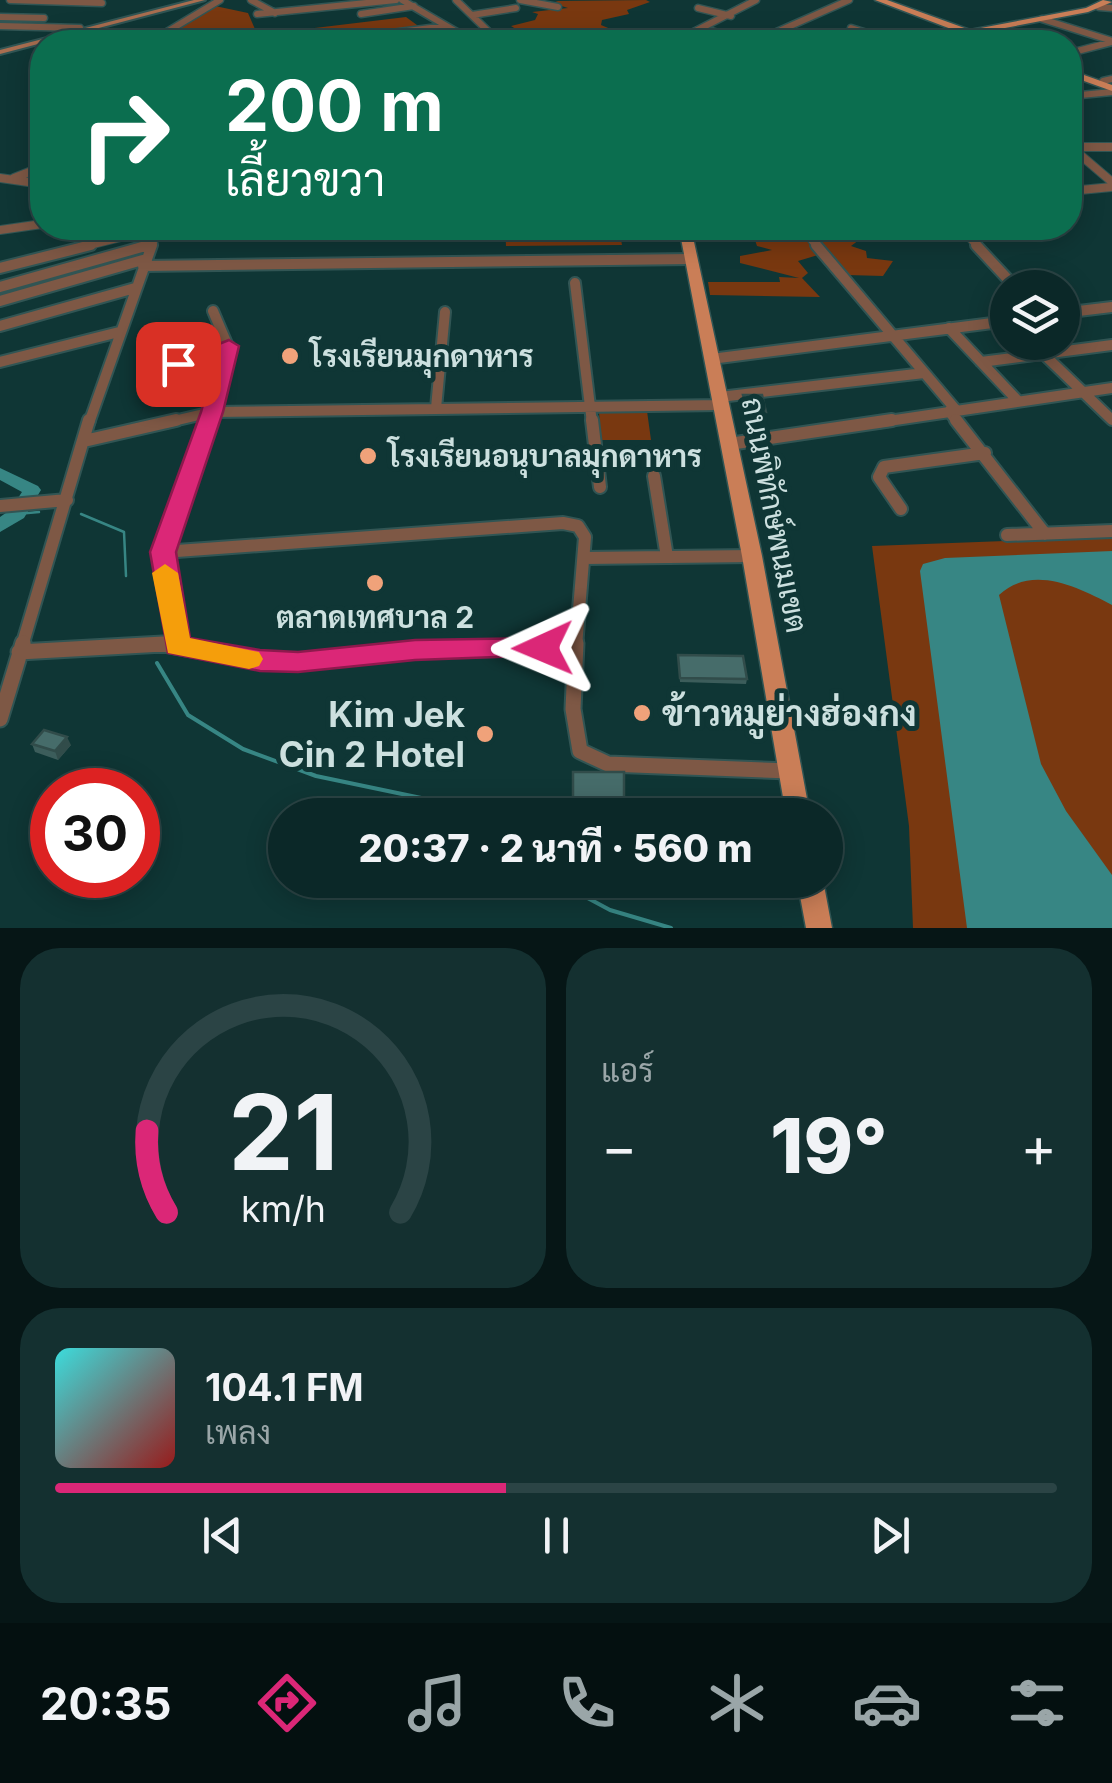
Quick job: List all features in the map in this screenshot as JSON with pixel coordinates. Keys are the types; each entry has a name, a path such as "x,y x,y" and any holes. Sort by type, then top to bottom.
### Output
{"main road":[{"path":"77,30 190,0"},
{"path":"73,30 202,0"},
{"path":"870,0 956,30"},
{"path":"879,0 957,30"},
{"path":"982,30 1042,19 1110,0"},
{"path":"979,30 1099,3"},
{"path":"0,51 30,42"},
{"path":"0,51 30,43"},
{"path":"1082,75 1110,85"},
{"name":"ถนนพิทักษ์พนมเขต","path":"687,240 752,556 795,798"},
{"path":"813,898 819,928"}],"street":[{"path":"10,0 102,3"},
{"path":"170,30 220,0"},
{"path":"251,0 276,12"},
{"path":"324,0 339,8"},
{"path":"256,14 399,0 453,30"},
{"path":"456,0 486,30"},
{"path":"520,0 558,7"},
{"path":"704,29 756,0"},
{"path":"780,30 849,0"},
{"path":"1099,3 1112,8"},
{"path":"361,14 414,6"},
{"path":"472,15 516,8"},
{"path":"698,8 731,16"},
{"path":"312,10 316,23"},
{"path":"0,17 44,18"},
{"path":"1042,19 1075,30"},
{"path":"0,26 80,28"},
{"path":"411,30 446,26"},
{"path":"851,28 857,30"},
{"path":"1082,32 1112,42"},
{"path":"1082,50 1112,42"},
{"path":"1082,93 1110,85"},
{"path":"1082,147 1112,147"},
{"path":"1082,158 1112,184"},
{"path":"11,179 30,172"},
{"path":"0,178 30,182"},
{"path":"1082,189 1112,184"},
{"path":"0,230 30,226"},
{"path":"0,268 110,240"},
{"path":"0,719 6,680 20,652 60,501 153,240"},
{"path":"812,240 924,374 1045,534"},
{"path":"972,240 1000,270"},
{"path":"0,287 152,244"},
{"path":"0,301 144,263 691,259"},
{"path":"575,283 600,487"},
{"path":"0,326 135,288"},
{"path":"1080,311 1112,307"},
{"path":"178,646 163,552 212,412 229,346 213,312"},
{"path":"436,408 444,312"},
{"path":"711,359 990,323"},
{"path":"949,328 1018,401"},
{"path":"0,362 119,332"},
{"path":"1080,349 1112,345"},
{"path":"178,364 229,346"},
{"path":"981,362 997,360"},
{"path":"1050,360 1112,420"},
{"path":"84,441 212,412 720,401 924,374"},
{"path":"729,444 1112,388"},
{"path":"902,508 879,477 884,467 985,454"},
{"path":"654,476 667,557"},
{"path":"0,506 60,501"},
{"path":"163,552 563,524 582,530 585,558 576,647 574,734 580,751 608,764 790,771"},
{"path":"1007,535 1112,531"},
{"path":"585,558 752,556"},
{"path":"20,652 116,644 178,646 260,661 298,662 415,650 576,647"}],"shaded area":[{"path":"650,2 627,10 629,14 602,20 601,25 613,30 517,30 511,26 535,20 538,14 532,12 568,8 552,3"},
{"path":"215,6 248,13 255,30 221,30 174,30"},
{"path":"406,17 421,28 403,30 298,30"},
{"path":"506,240 621,240 622,245 506,246"},
{"path":"755,240 809,243 818,255 798,261 808,273 802,278 820,297 710,295 708,282 780,282 779,277 799,278 740,263 740,256 772,250 757,246"},
{"path":"817,240 859,240 851,246 866,251 867,258 893,261 883,276 847,275"},
{"path":"647,411 651,440 601,440 599,412"},
{"path":"1112,537 1112,928 913,928 909,826 872,546"}],"water":[{"path":"1112,551 1112,605 1085,591 1040,580 1012,586 999,595 1041,764 1066,811 1112,875 1112,928 967,928 920,571 923,564 945,558"}],"building":[{"path":"743,395 762,395 766,412 747,412"},
{"path":"678,655 743,656 747,679 680,678"},
{"path":"44,730 67,737 55,751 32,744"},
{"path":"573,772 624,772 624,798 573,797"}],"waterway":[{"path":"0,473 32,490 17,514 0,526"},
{"path":"17,514 39,512"},
{"path":"81,514 124,532 126,576"},
{"path":"157,663 188,715 243,749 316,776 421,798"},
{"path":"588,898 610,910 671,928"}],"slow traffic":[{"path":"165,573 178,646 249,659"}],"place":[{"name":"โรงเรียนมุกดาหาร","path":"290,356"},
{"name":"โรงเรียนอนุบาลมุกดาหาร","path":"368,456"},
{"name":"ตลาดเทศบาล 2","path":"375,583"},
{"name":"ข้าวหมูย่างฮ่องกง","path":"642,713"},
{"name":"Kim Jek Cin 2 Hotel","path":"485,734"}],"route":[{"path":"178,364 229,346 212,412 163,552 178,646 260,661 298,662 415,650 543,648"}]}
